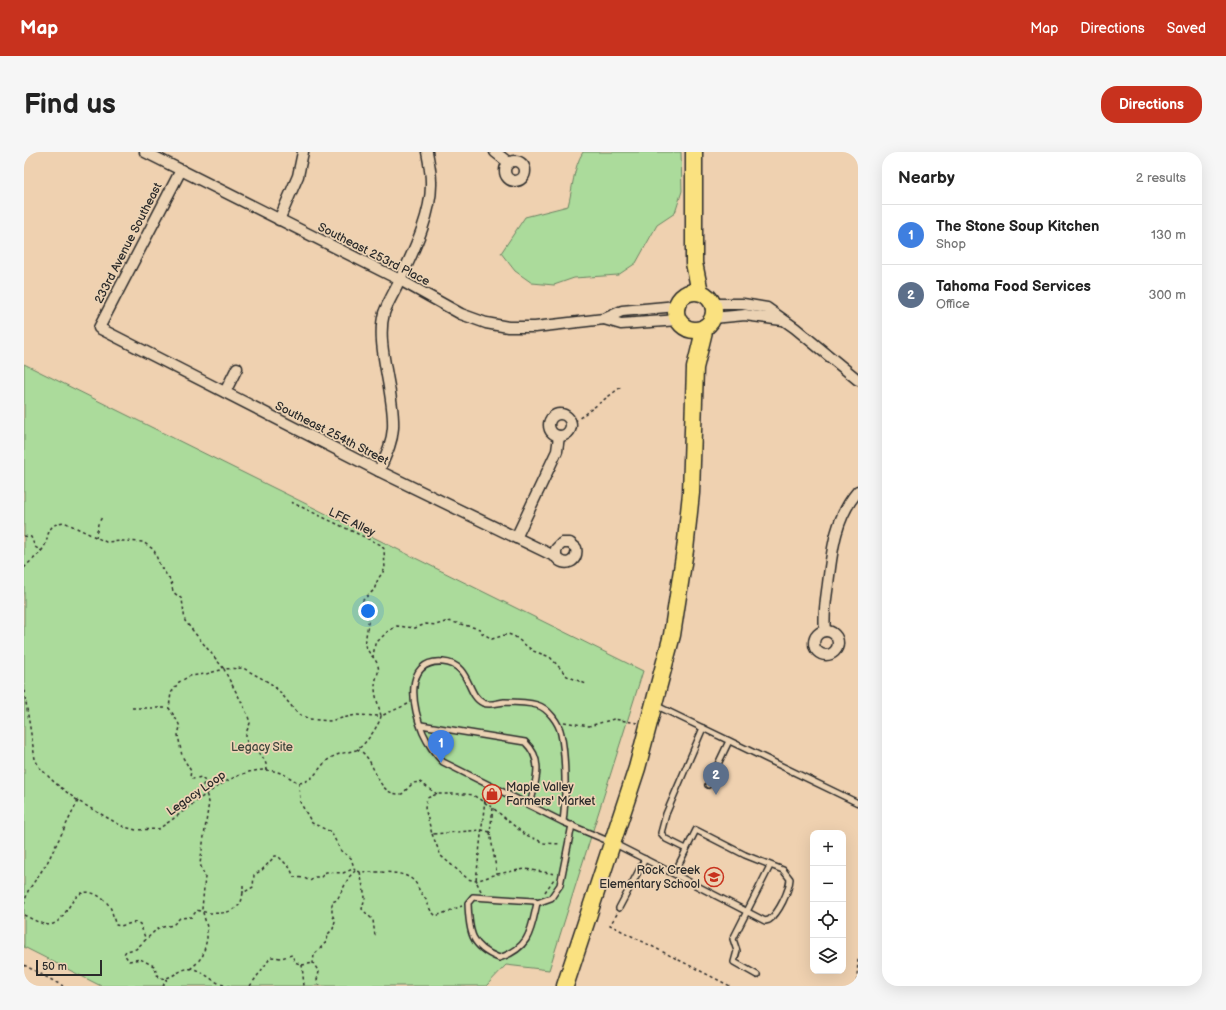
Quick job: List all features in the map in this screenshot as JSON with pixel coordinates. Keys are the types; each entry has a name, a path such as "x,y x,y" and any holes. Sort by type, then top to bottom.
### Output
{"main road":[{"path":"565,986 613,843 649,726 672,635 685,550 691,493 695,368 685,308 694,263 694,152"},
{"path":"685,308 709,297 710,316 695,368"},
{"path":"685,308 696,330 710,316"}],"street":[{"name":"Southeast 253rd Place","path":"145,152 400,280 462,314 486,323 508,327 535,327 604,319 622,311 685,308"},
{"path":"279,220 298,176 303,152"},
{"path":"379,471 390,445 393,428 391,396 384,356 382,330 384,313 418,238 429,199 431,184 427,152"},
{"path":"495,152 509,163"},
{"name":"233rd Avenue Southeast","path":"99,328 181,170"},
{"name":"Southeast 253rd Place","path":"604,319 621,324 685,308"},
{"path":"710,316 745,315 782,320 795,328 858,380"},
{"name":"Southeast 254th Street","path":"99,328 379,471 556,557"},
{"path":"225,392 237,368"},
{"path":"556,415 565,416 570,425 566,434 559,436 555,435 549,428 549,424 556,415"},
{"path":"516,538 558,451 559,436"},
{"path":"825,631 824,613 833,542 840,518 858,491"}],"lane":[{"path":"563,822 564,756 561,733 553,717 538,705 503,702 491,705 483,703 475,697 470,682 464,673 452,665 443,662 426,664 419,670 414,685 413,702 421,726 434,752 443,762 563,822 613,843 765,921 769,920 776,914 790,884 790,879 783,870 770,866 696,830 674,874"},
{"path":"654,705 858,803"},
{"path":"421,726 525,742 535,753 537,771 530,805"},
{"path":"686,849 666,839 662,833 666,814 703,728"},
{"path":"708,785 729,741"},
{"path":"537,903 529,936 511,955 499,958 489,954 477,945 472,937 468,922 468,903 473,897 534,901 537,903 551,898 560,885 572,826"},
{"path":"619,908 644,859"},
{"path":"757,975 734,962 737,951 733,939 770,866"}],"path":[{"path":"570,425 622,387"},
{"name":"LFE Alley","path":"291,502 381,545 384,549 385,569 378,579 374,590 364,600 368,616 365,643 368,652 373,657"},
{"path":"96,538 98,524 102,517"},
{"path":"24,568 42,551 47,533 59,523 64,522 106,542 123,540 143,542 154,550 160,566 171,581 173,592 182,599 185,621 224,669 234,691 246,708 250,723 245,733 247,742 252,749 260,752 264,757 267,770"},
{"path":"24,536 31,537 35,547 42,551"},
{"path":"319,986 317,980 319,972 313,963 315,952 327,940 328,934 334,929 335,921 332,914 332,902 337,900 354,870 351,858 341,851 331,832 312,823 300,802 299,783 313,777 330,758 357,749 380,722 381,716 376,700 375,686 379,666 373,657 375,644 387,632 397,626 415,628 426,624 436,626 448,621 480,629 482,633 492,639 508,634 514,636 533,651 550,657 567,676 586,684"},
{"path":"163,986 167,979 175,974 190,969 199,961 206,947 207,927 202,903 205,877 200,864 209,802 208,794 203,785 205,781 201,777 193,779 190,777 191,771 182,756 178,735 180,727 169,708 171,691 182,680 190,676 206,674 224,669 243,668 270,683 280,692 297,713 309,719 329,721 356,715 381,716 413,702"},
{"name":"Legacy Loop","path":"24,690 35,759 46,774 78,801 124,827 149,831 158,829 168,824 208,794 234,777 248,771 267,770 282,773 299,783"},
{"path":"132,708 169,708"},
{"path":"553,717 564,722 589,726 614,720 649,726"},
{"path":"357,749 365,753 381,784 387,790 402,794 413,783 420,782 437,794"},
{"path":"483,897 476,881 487,784"},
{"path":"537,903 556,874 526,869 496,874 476,881 468,880 441,856 432,834 425,808 427,798 437,794 466,794 485,802 520,832 535,840 568,843"},
{"path":"24,904 28,891 47,863 78,801"},
{"path":"493,808 490,832 496,874"},
{"path":"432,834 482,830 490,832"},
{"path":"243,893 252,889 254,875 269,864 275,856 278,856 290,868 291,875 310,881 315,877 322,877 326,872 343,872 354,870 360,872 384,871 411,879 416,884 418,892 425,898 428,909 436,916 468,903"},
{"path":"360,872 365,897 362,910 373,920 374,936"},
{"path":"167,979 158,977 154,966 144,960 129,961 124,954 126,951 136,949 158,928 173,925 180,918 192,917 197,910 204,913 223,914 236,908 240,904 243,893 243,885"},
{"path":"24,916 47,925 54,924 69,907 73,898 84,891 92,892 109,904 116,925 120,926 136,922 140,924 146,940"},
{"path":"619,908 610,925 730,986"},
{"path":"250,986 271,958 280,958 292,955 295,962 302,965 313,963"},
{"path":"854,986 857,980 858,959"},
{"path":"24,965 63,986"},
{"path":"302,965 304,986"},
{"path":"190,969 205,975 216,983 230,986"}],"green space":[{"path":"583,152 681,152 682,191 675,213 657,225 636,263 618,275 574,278 554,285 532,283 515,271 501,253 525,217 568,206 575,171"},
{"name":"Legacy Site","path":"24,364 643,671 549,970 506,965 486,986 101,986 24,947"}],"place":[{"name":"The Stone Soup Kitchen","path":"441,763"},
{"name":"Maple Valley Farmers' Market","path":"492,794"},
{"name":"Tahoma Food Services","path":"716,795"},
{"name":"Rock Creek Elementary School","path":"714,877"}]}
